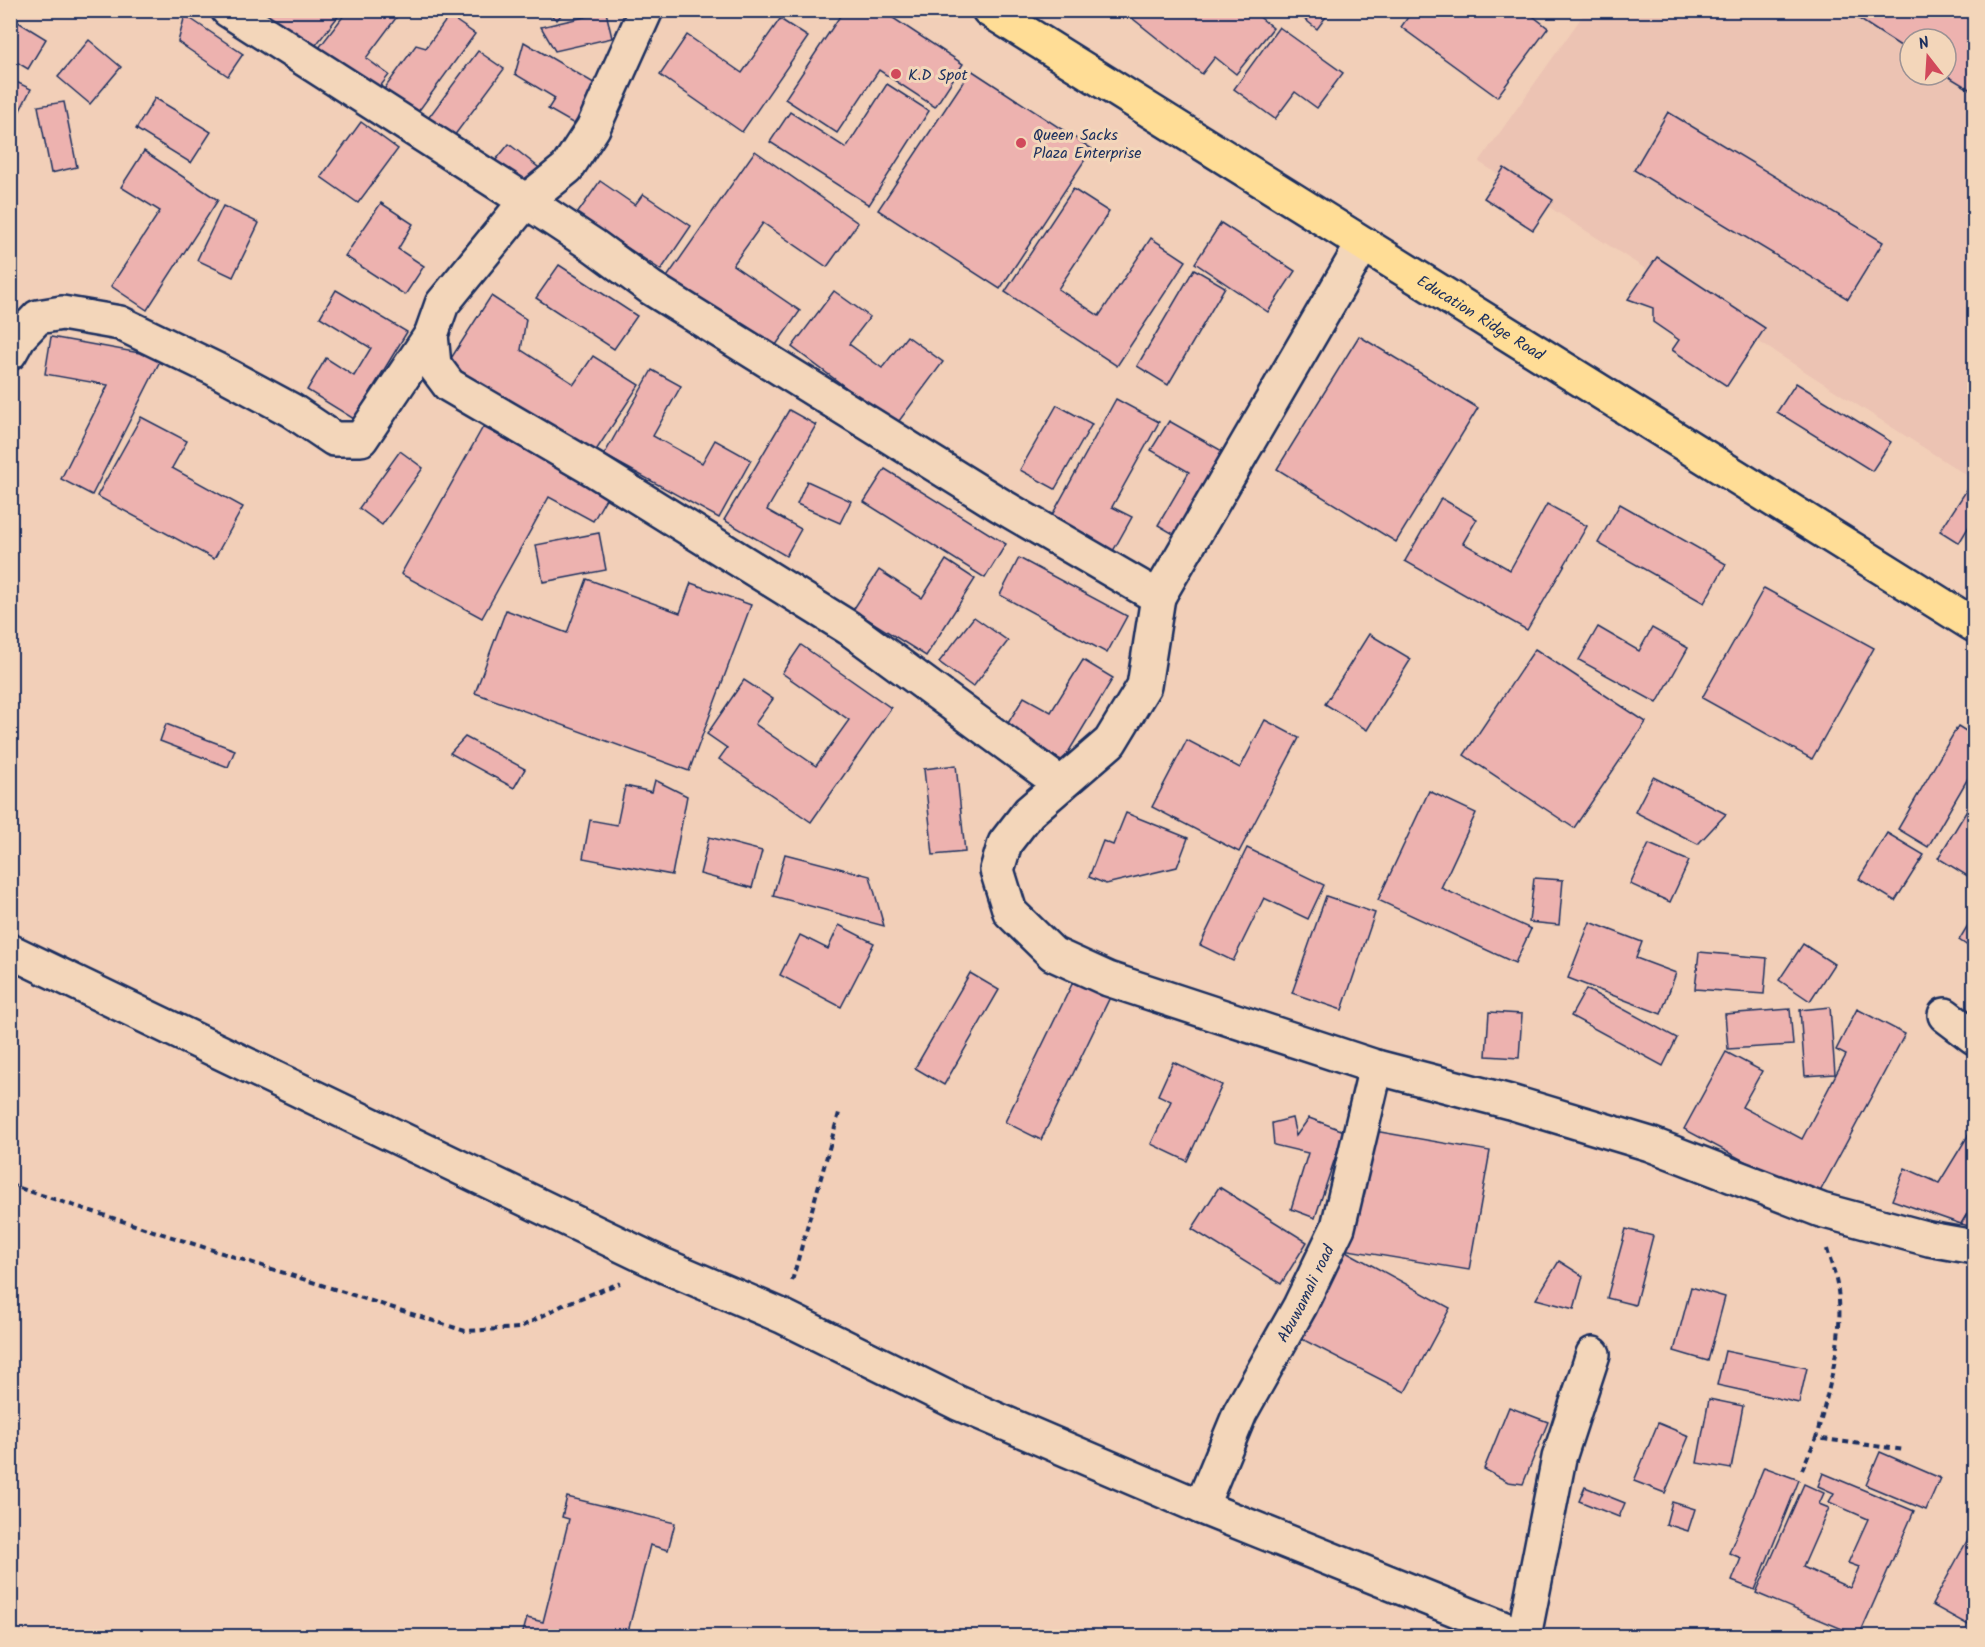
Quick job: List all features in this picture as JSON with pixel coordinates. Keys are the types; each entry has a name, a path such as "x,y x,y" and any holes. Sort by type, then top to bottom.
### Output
{"main road":[{"name":"Education Ridge Road","path":"1008,16 1363,244 1974,625"}],"street":[{"path":"228,10 526,201 594,246 651,288 1000,505 1158,597"},
{"path":"10,353 19,336 38,317 62,313 120,323 215,369 291,410 334,439 361,439 431,334 442,304 526,201 567,168 593,128 646,10"},
{"path":"1363,244 1158,597 1144,686 1110,742 1029,812 1005,843 997,870 1010,912 1053,954 1108,979 1376,1067 1510,1101 1650,1144 1821,1210 1929,1239 1974,1247"},
{"path":"431,334 434,365 449,385 593,469 849,628 1061,784"},
{"path":"10,951 665,1266 782,1317 958,1403 1201,1507 1523,1636 1559,1458 1593,1354"},
{"path":"1945,1015 1974,1037"},
{"name":"Abuwamali road","path":"1201,1507 1240,1413 1300,1306 1338,1227 1376,1067"}],"path":[{"path":"782,1317 839,1113"},
{"path":"10,1185 465,1331 519,1328 565,1304 665,1266"},
{"path":"1802,1470 1816,1438 1826,1400 1840,1322 1838,1287 1821,1210"},
{"path":"1816,1438 1905,1450"}],"shaded area":[{"path":"1586,11 1974,11 1974,480 1479,162"}],"building":[{"path":"251,10 343,10 309,54"},
{"path":"348,10 402,10 366,58 389,75 372,97 315,53"},
{"path":"544,10 565,10 557,20"},
{"path":"844,10 881,10 963,64 935,107 879,70 837,133 785,99"},
{"path":"1122,10 1251,10 1273,28 1236,74 1215,57 1202,74"},
{"path":"1293,10 1331,10 1317,29"},
{"path":"1413,10 1525,10 1548,28 1497,97 1401,27"},
{"path":"1845,10 1964,10 1974,17 1974,92 1958,82 1958,27 1898,27 1898,44"},
{"path":"606,12 612,38 555,51 541,27"},
{"path":"185,15 243,54 228,76 178,42"},
{"path":"449,16 475,34 415,116 382,92 416,45 426,48"},
{"path":"10,17 46,39 28,69 10,58"},
{"path":"780,19 808,37 742,132 660,75 687,35 742,73"},
{"path":"1279,27 1343,73 1317,108 1295,92 1275,119 1234,89"},
{"path":"89,40 121,67 90,104 58,77"},
{"path":"524,42 599,86 576,125 548,109 555,98 515,74"},
{"path":"478,51 504,69 451,140 426,121"},
{"path":"971,70 1092,149 1000,289 878,210"},
{"path":"10,79 31,89 16,118 10,115"},
{"path":"887,84 929,111 869,205 770,142 790,112 846,148"},
{"path":"155,98 211,132 191,163 136,129"},
{"path":"64,102 77,167 51,173 38,106"},
{"path":"1668,112 1883,242 1848,299 1634,170"},
{"path":"361,122 398,149 358,203 321,177"},
{"path":"509,144 543,171 526,193 491,166"},
{"path":"144,151 218,200 147,310 111,286 160,211 121,187"},
{"path":"755,151 858,223 827,267 763,223 733,265 800,311 771,352 665,280"},
{"path":"1504,168 1553,200 1533,230 1484,198"},
{"path":"600,181 635,205 643,194 691,226 661,270 577,214"},
{"path":"1073,189 1109,212 1058,289 1099,316 1151,238 1186,261 1117,366 1005,292"},
{"path":"381,203 413,224 398,249 424,266 405,295 345,256"},
{"path":"223,206 259,223 233,277 197,260"},
{"path":"1221,223 1295,271 1268,312 1195,263"},
{"path":"1657,257 1765,328 1727,386 1672,350 1679,340 1653,322 1653,308 1628,299"},
{"path":"559,265 637,316 614,349 536,298"},
{"path":"1194,269 1225,287 1168,385 1137,366"},
{"path":"336,290 407,332 354,419 307,390 326,358 354,376 371,348 320,317"},
{"path":"834,291 870,317 849,344 882,368 907,336 943,362 896,425 792,347"},
{"path":"491,296 526,319 521,350 574,384 593,356 639,385 593,455 448,363"},
{"path":"1359,336 1478,408 1396,542 1277,469"},
{"path":"51,337 162,357 92,495 61,479 108,385 45,374"},
{"path":"652,370 681,386 653,436 702,463 715,440 751,460 719,518 604,455"},
{"path":"1796,383 1891,442 1872,471 1777,412"},
{"path":"1116,399 1159,422 1112,507 1132,517 1108,560 1046,526"},
{"path":"1057,405 1092,424 1055,489 1020,470"},
{"path":"789,410 816,425 767,510 801,529 786,556 724,520"},
{"path":"141,417 187,441 172,468 243,507 214,559 97,496"},
{"path":"1169,421 1231,456 1182,539 1158,525 1189,472 1151,450"},
{"path":"483,427 608,495 593,521 549,497 482,618 401,574"},
{"path":"400,451 423,468 382,525 359,508"},
{"path":"885,469 1006,544 985,578 864,502"},
{"path":"807,481 851,501 840,523 797,504"},
{"path":"1970,485 1974,488 1974,518 1959,543 1940,531"},
{"path":"1441,498 1477,519 1463,543 1510,570 1547,504 1587,526 1527,630 1405,561"},
{"path":"1620,504 1726,564 1704,603 1598,543"},
{"path":"599,533 606,570 543,582 536,545"},
{"path":"1019,558 1127,616 1107,653 1000,595"},
{"path":"946,560 975,579 926,656 853,610 879,570 922,598"},
{"path":"587,579 680,613 691,583 751,605 689,771 475,693 506,610 567,633"},
{"path":"1764,588 1874,648 1812,759 1702,698"},
{"path":"974,617 1008,641 973,687 939,662"},
{"path":"1598,627 1639,651 1652,628 1688,648 1657,703 1579,660"},
{"path":"1369,634 1411,659 1367,730 1325,704"},
{"path":"801,645 891,708 811,822 719,759 727,748 707,734 744,680 773,699 755,724 816,766 849,720 782,673"},
{"path":"1535,649 1646,722 1574,828 1464,755"},
{"path":"1083,660 1113,678 1063,761 1005,728 1024,697 1051,712"},
{"path":"1265,720 1299,738 1239,852 1152,807 1187,740 1240,768"},
{"path":"166,724 235,750 228,767 160,741"},
{"path":"1958,726 1974,736 1974,768 1928,847 1898,829"},
{"path":"465,737 525,769 514,788 450,753"},
{"path":"956,765 965,852 933,855 924,769"},
{"path":"1653,777 1726,814 1698,844 1635,812"},
{"path":"655,780 687,796 672,875 583,858 590,820 617,825 625,786 652,792"},
{"path":"1429,791 1476,813 1441,888 1531,929 1515,963 1378,900"},
{"path":"1974,799 1974,880 1938,858"},
{"path":"1126,813 1188,838 1177,867 1106,884 1089,877 1103,841 1113,845"},
{"path":"1887,833 1924,855 1895,901 1859,879"},
{"path":"709,837 762,851 752,888 700,874"},
{"path":"1649,844 1689,861 1670,902 1630,884"},
{"path":"1247,848 1324,885 1308,919 1264,898 1233,961 1200,945"},
{"path":"785,854 870,876 884,926 773,896"},
{"path":"1534,878 1563,880 1559,925 1529,922"},
{"path":"1326,896 1375,913 1342,1010 1292,993"},
{"path":"1974,915 1974,950 1959,940"},
{"path":"1590,922 1642,942 1636,958 1676,973 1661,1014 1568,978"},
{"path":"839,925 874,943 841,1007 780,975 800,935 828,949"},
{"path":"1803,944 1834,964 1810,1001 1779,980"},
{"path":"1699,952 1767,958 1764,994 1695,989"},
{"path":"970,973 999,990 944,1085 915,1068"},
{"path":"1076,976 1112,993 1041,1140 1005,1122"},
{"path":"1586,989 1677,1038 1663,1066 1571,1016"},
{"path":"1830,1007 1835,1074 1805,1076 1800,1010"},
{"path":"1790,1009 1793,1045 1728,1049 1725,1014"},
{"path":"1857,1009 1905,1034 1816,1199 1684,1129 1726,1052 1762,1071 1742,1107 1802,1139 1846,1055 1836,1050"},
{"path":"1489,1012 1522,1014 1519,1058 1486,1056"},
{"path":"1173,1062 1222,1085 1187,1161 1151,1144 1171,1101 1158,1095"},
{"path":"1292,1118 1296,1136 1309,1118 1344,1131 1315,1218 1291,1209 1308,1153 1274,1145 1272,1123"},
{"path":"1974,1126 1974,1202 1961,1224 1892,1200 1905,1168 1939,1183"},
{"path":"1363,1129 1490,1151 1469,1270 1342,1249"},
{"path":"1219,1187 1307,1242 1281,1284 1192,1229"},
{"path":"1974,1202 1974,1227 1961,1224"},
{"path":"1626,1229 1653,1236 1635,1305 1607,1298"},
{"path":"1342,1249 1450,1308 1405,1392 1294,1335"},
{"path":"1559,1261 1583,1276 1574,1309 1536,1299"},
{"path":"1691,1287 1725,1297 1708,1361 1674,1351"},
{"path":"1725,1351 1807,1368 1799,1403 1717,1385"},
{"path":"1709,1399 1743,1406 1731,1469 1697,1463"},
{"path":"1509,1407 1548,1422 1523,1484 1508,1482 1484,1469"},
{"path":"1658,1423 1689,1436 1665,1493 1634,1481"},
{"path":"1880,1452 1940,1478 1926,1510 1866,1485"},
{"path":"1764,1467 1799,1480 1755,1590 1732,1581 1741,1558 1729,1553"},
{"path":"1823,1473 1914,1511 1859,1636 1756,1593 1804,1484 1824,1493 1819,1504 1829,1508 1803,1567 1850,1588 1859,1567 1848,1563 1868,1519 1829,1502 1834,1493 1818,1486"},
{"path":"1585,1487 1625,1503 1619,1517 1579,1501"},
{"path":"567,1497 675,1523 668,1550 650,1545 627,1636 522,1636 527,1618 543,1622 569,1519 562,1517"},
{"path":"1672,1502 1695,1509 1688,1531 1666,1524"},
{"path":"1974,1528 1974,1617 1970,1626 1932,1605"}],"place":[{"name":"K.D Spot","path":"896,74"},
{"name":"Queen Sacks Plaza Enterprise","path":"1021,143"}]}
